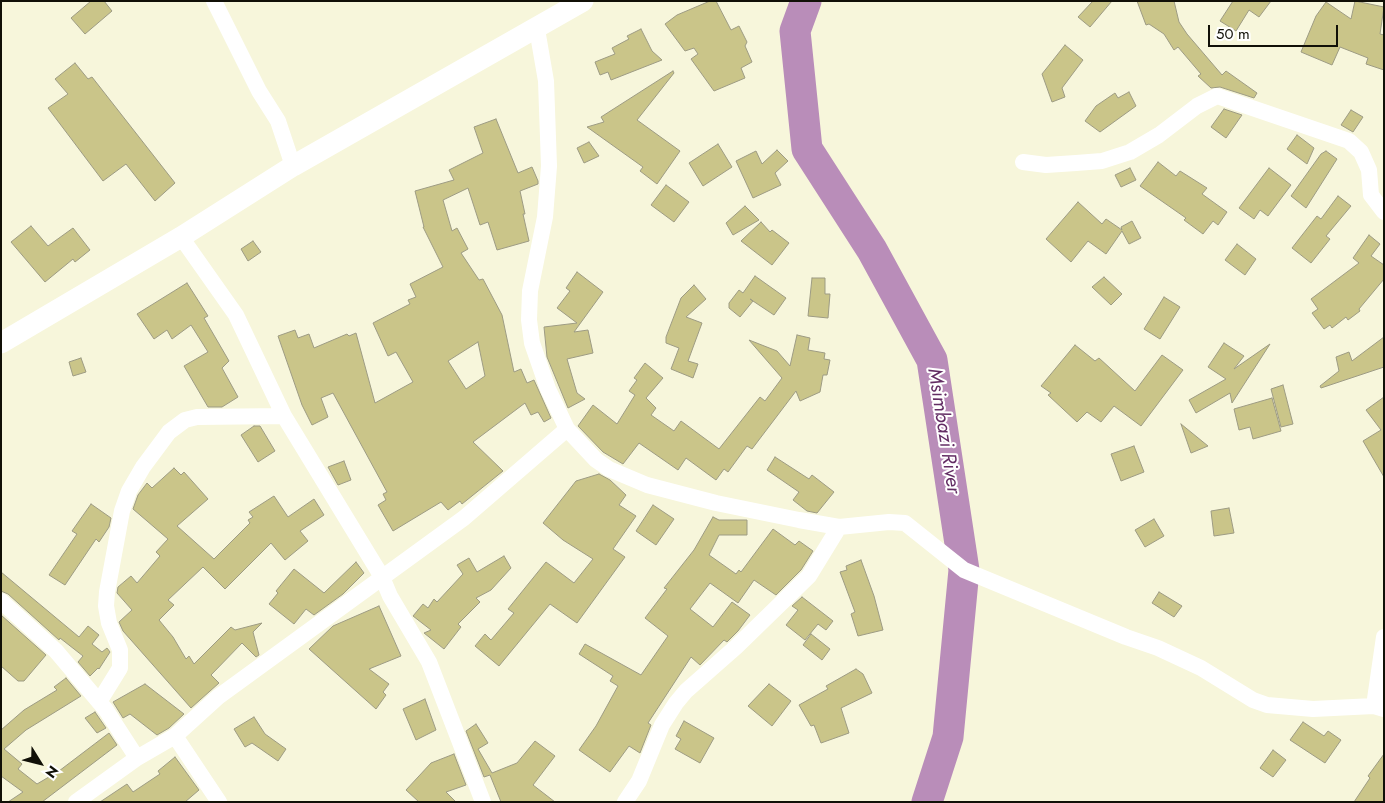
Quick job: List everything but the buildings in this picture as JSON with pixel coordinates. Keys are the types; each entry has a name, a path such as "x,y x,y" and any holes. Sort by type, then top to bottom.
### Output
{"street":[{"path":"214,1 259,91 278,121 293,166"},
{"path":"1,343 180,237 293,166 537,29 582,1"},
{"path":"537,29 546,81 549,166 545,218 530,291 532,343 548,389 567,429 602,464 647,485 716,503 839,527 889,522 905,523 964,570 1126,638 1158,648 1200,668 1253,700 1267,705 1313,709 1379,707 1384,637"},
{"path":"1023,162 1046,165 1085,163 1102,161 1130,152 1159,135 1197,106 1218,96 1349,141 1361,152 1370,170 1371,195 1384,212"},
{"path":"180,237 236,315 284,416 382,576 390,596 429,662 483,802"},
{"path":"99,702 120,668 120,650 109,623 106,606 107,592 122,512 128,491 143,467 169,432 185,420 197,417 284,416"},
{"path":"76,802 94,787 137,758 175,736 218,698 308,633 382,576 464,518 567,429"},
{"path":"625,802 639,781 662,725 676,703 686,691 736,648 809,576 839,527"},
{"path":"1,601 56,651 99,702 137,758"},
{"path":"175,736 219,802"},
{"path":"86,802 94,787"}],"waterway":[{"name":"Msimbazi River","path":"806,1 795,31 807,149 872,250 932,360 964,570 948,737 927,802"}]}
